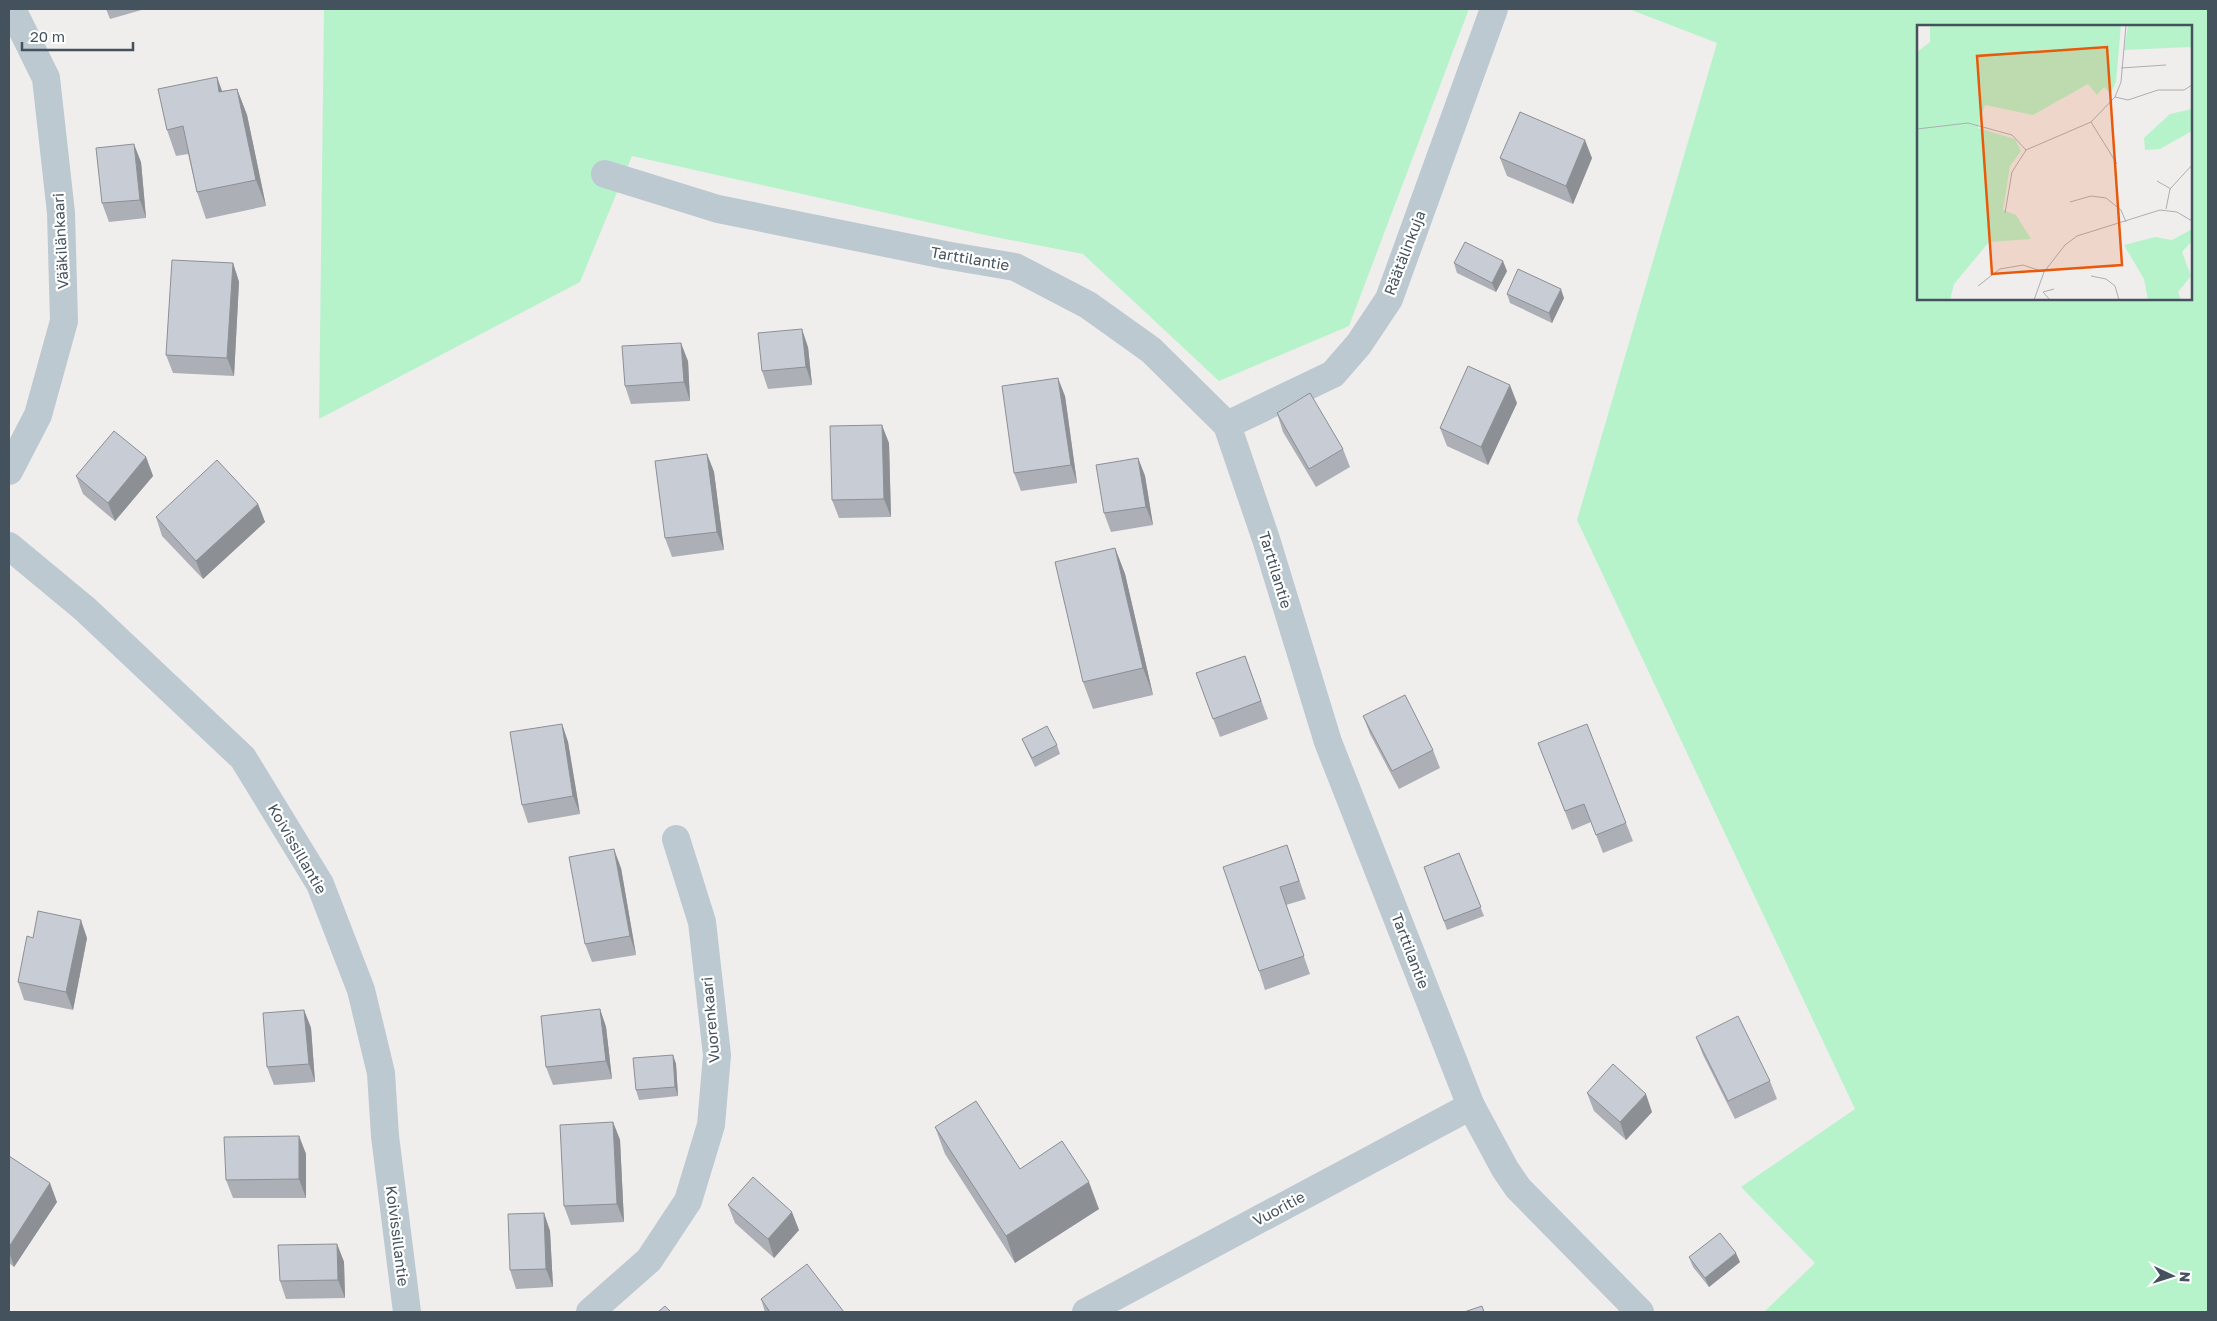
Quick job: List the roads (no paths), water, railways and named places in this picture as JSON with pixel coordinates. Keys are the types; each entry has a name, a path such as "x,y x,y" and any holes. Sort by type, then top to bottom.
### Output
{"street":[{"name":"Vääkilänkaari","path":"9,471 38,415 64,321 61,213 46,78 12,9"},
{"name":"Räätälinkuja","path":"1227,426 1333,374 1358,344 1389,299 1494,9"},
{"name":"Tarttilantie","path":"605,174 718,210 944,255 1015,267 1088,304 1152,350 1227,426 1266,539 1328,742 1471,1106 1505,1169 1518,1188 1640,1312"},
{"name":"Koivissillantie","path":"9,546 85,610 243,758 320,884 361,990 382,1073 384,1136 407,1312"},
{"name":"Vuorenkaari","path":"590,1312 649,1260 688,1201 711,1125 717,1055 702,922 676,839"},
{"name":"Vuoritie","path":"1086,1312 1471,1106"}]}
